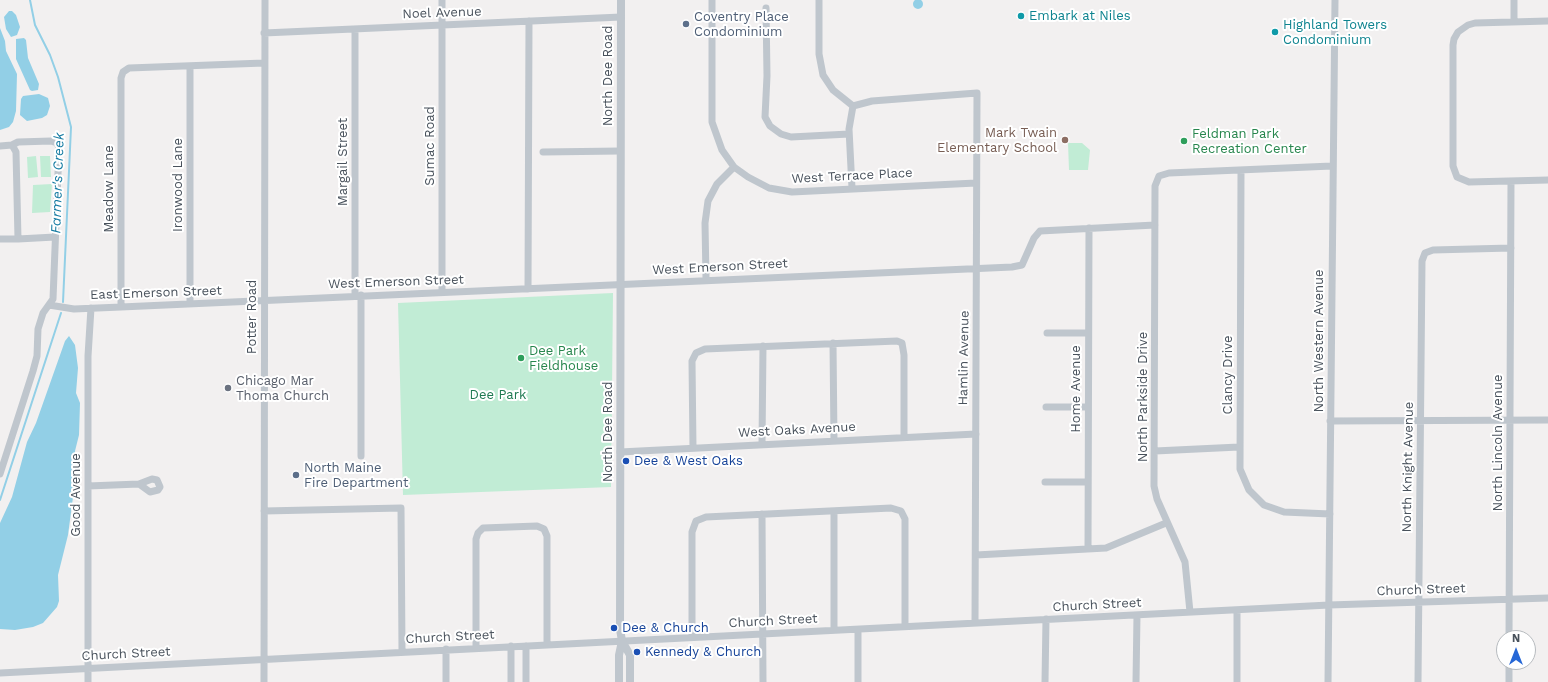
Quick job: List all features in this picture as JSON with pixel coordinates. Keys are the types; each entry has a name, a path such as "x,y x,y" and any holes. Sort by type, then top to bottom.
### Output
{"street":[{"name":"Potter Road","path":"264,682 265,0"},
{"name":"Sumac Road","path":"442,0 442,292"},
{"name":"North Dee Road","path":"621,0 620,629 622,641"},
{"path":"706,279 705,223 708,201 717,184 734,167 722,150 712,122 712,0"},
{"path":"819,0 819,54 823,75 833,90 853,106 849,122 852,188"},
{"name":"North Western Avenue","path":"1328,682 1332,166 1335,0"},
{"path":"1514,0 1514,22"},
{"path":"766,8 767,76 765,117 770,126 781,134 791,137 849,134"},
{"name":"Noel Avenue","path":"264,33 620,17"},
{"path":"528,289 529,21"},
{"path":"1548,21 1468,25 1458,32 1454,39 1453,45 1454,171 1457,176 1469,182 1548,180"},
{"name":"Margail Street","path":"355,29 361,456"},
{"path":"190,66 264,63"},
{"name":"Meadow Lane","path":"121,307 120,78 123,72 129,68 190,66"},
{"name":"Ironwood Lane","path":"190,66 190,304"},
{"name":"Hamlin Avenue","path":"853,106 872,100 977,93 976,623"},
{"path":"0,146 12,145 18,142 50,141 57,143 59,148 53,299 43,313 38,329 37,356 0,474"},
{"path":"12,145 16,152 18,239"},
{"path":"543,152 620,151"},
{"path":"1242,170 1332,166"},
{"name":"West Terrace Place","path":"734,167 758,183 780,191 792,192 976,183"},
{"name":"North Parkside Drive","path":"1190,612 1185,562 1166,523 1155,492 1155,186 1159,176 1169,173 1242,170"},
{"name":"Clancy Drive","path":"1242,170 1240,469 1244,482 1249,490 1264,505 1284,512 1330,514"},
{"name":"North Lincoln Avenue","path":"1509,630 1511,181"},
{"name":"West Emerson Street","path":"264,301 358,295 528,289 706,279 1012,267 1022,264 1034,238 1040,231 1155,225"},
{"name":"Home Avenue","path":"1088,550 1089,228"},
{"path":"0,239 55,237"},
{"name":"North Knight Avenue","path":"1418,682 1422,261 1425,253 1433,250 1511,248"},
{"name":"East Emerson Street","path":"49,305 74,309 264,301"},
{"name":"Good Avenue","path":"88,682 88,356 91,308"},
{"path":"1047,333 1088,333"},
{"path":"693,448 692,361 696,353 705,349 892,340 902,343 904,355 904,437"},
{"path":"833,343 834,441"},
{"path":"762,444 763,346"},
{"path":"1046,407 1088,407"},
{"path":"1330,421 1548,420"},
{"name":"West Oaks Avenue","path":"620,452 976,434"},
{"path":"1155,451 1239,447"},
{"path":"1045,482 1088,482"},
{"path":"88,486 139,484"},
{"path":"264,511 401,508 402,651"},
{"path":"692,637 692,532 696,521 699,518 706,517 762,514 891,508 900,511 905,519 905,626"},
{"path":"834,511 834,630"},
{"path":"762,514 763,682"},
{"path":"976,555 1106,548 1119,544 1166,523"},
{"path":"476,648 476,539 482,528 537,526 544,529 547,536 547,644"},
{"name":"Church Street","path":"0,672 402,651 858,630 905,626 1137,614 1329,605 1548,598"},
{"path":"1237,610 1237,682"},
{"path":"1136,682 1137,614"},
{"path":"1045,682 1046,619"},
{"path":"858,630 858,682"},
{"path":"619,682 619,655 622,641"},
{"path":"622,641 630,655 630,682"},
{"path":"511,646 511,682"},
{"path":"526,646 526,682"},
{"path":"446,650 446,682"},
{"path":"1510,670 1510,682"}],"green space":[{"path":"1068,143 1082,143 1090,150 1088,170 1069,170"},
{"path":"36,156 38,177 28,178 27,157"},
{"path":"40,156 50,156 51,177 41,177"},
{"path":"52,184 50,212 32,213 33,185"},
{"name":"Dee Park","path":"613,293 611,487 403,495 398,303"}],"water":[{"path":"916,-1 920,-1 923,4 920,9 916,9 913,6 913,2"},
{"path":"9,11 12,11 16,15 20,27 17,35 11,37 6,29 4,17"},
{"path":"0,28 5,41 6,51 17,74 16,111 13,122 9,127 0,130"},
{"path":"24,38 26,40 28,58 39,84 38,90 30,90 16,59 16,39"},
{"path":"39,94 48,98 50,106 47,115 42,118 27,121 20,115 21,99 23,96"},
{"path":"69,336 75,345 78,368 76,393 80,403 79,435 75,451 77,467 68,535 58,575 59,601 57,607 43,623 33,627 15,630 0,629 0,523 12,497 27,442 36,423 65,341"}],"waterway":[{"name":"Farmer's Creek","path":"30,0 35,25 50,55 58,77 71,127 63,302"},
{"name":"Farmer's Creek","path":"0,500 61,313"}],"place":[{"name":"Embark at Niles","path":"1021,16"},
{"name":"Coventry Place Condominium","path":"686,24"},
{"name":"Highland Towers Condominium","path":"1275,32"},
{"name":"Mark Twain Elementary School","path":"1065,140"},
{"name":"Feldman Park Recreation Center","path":"1184,141"},
{"name":"Dee Park Fieldhouse","path":"521,358"},
{"name":"Chicago Mar Thoma Church","path":"228,388"},
{"name":"Dee & West Oaks","path":"626,461"},
{"name":"North Maine Fire Department","path":"296,475"},
{"name":"Dee & Church","path":"614,628"},
{"name":"Kennedy & Church","path":"637,652"}]}
